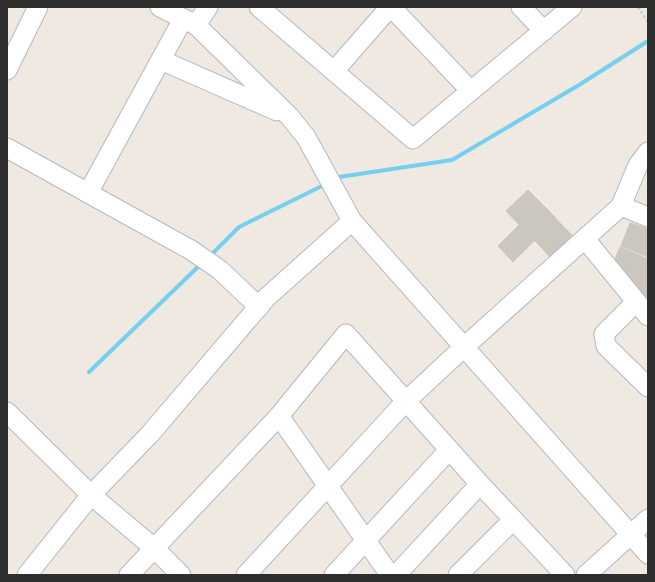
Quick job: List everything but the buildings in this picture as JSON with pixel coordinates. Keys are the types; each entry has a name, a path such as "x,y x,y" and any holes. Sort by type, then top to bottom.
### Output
{"street":[{"path":"7,70 38,7"},
{"path":"160,7 189,22 289,116 306,137 352,221 463,348 648,554"},
{"path":"88,194 161,60 189,22 208,7"},
{"path":"259,7 413,139 572,7"},
{"path":"334,71 391,7 471,91"},
{"path":"521,7 544,31"},
{"path":"161,60 289,116"},
{"path":"7,148 191,250 220,270 259,307"},
{"path":"246,575 406,401 621,206 638,165 648,152"},
{"path":"621,206 648,217"},
{"path":"27,575 91,495 150,434 266,298 352,221"},
{"path":"585,239 642,309 604,334 604,340 606,346 648,387"},
{"path":"129,575 279,416 346,334 449,450 565,575"},
{"path":"279,416 390,575"},
{"path":"10,423 91,495 154,548 181,575"},
{"path":"334,575 449,450"},
{"path":"396,575 480,484"},
{"path":"586,575 648,519"},
{"path":"458,575 513,520"}],"path":[{"path":"638,7 648,22"}],"waterway":[{"path":"336,179 339,177 452,160 579,85 648,41"},
{"path":"209,257 239,227 326,184"},
{"path":"89,372 202,263"}]}
